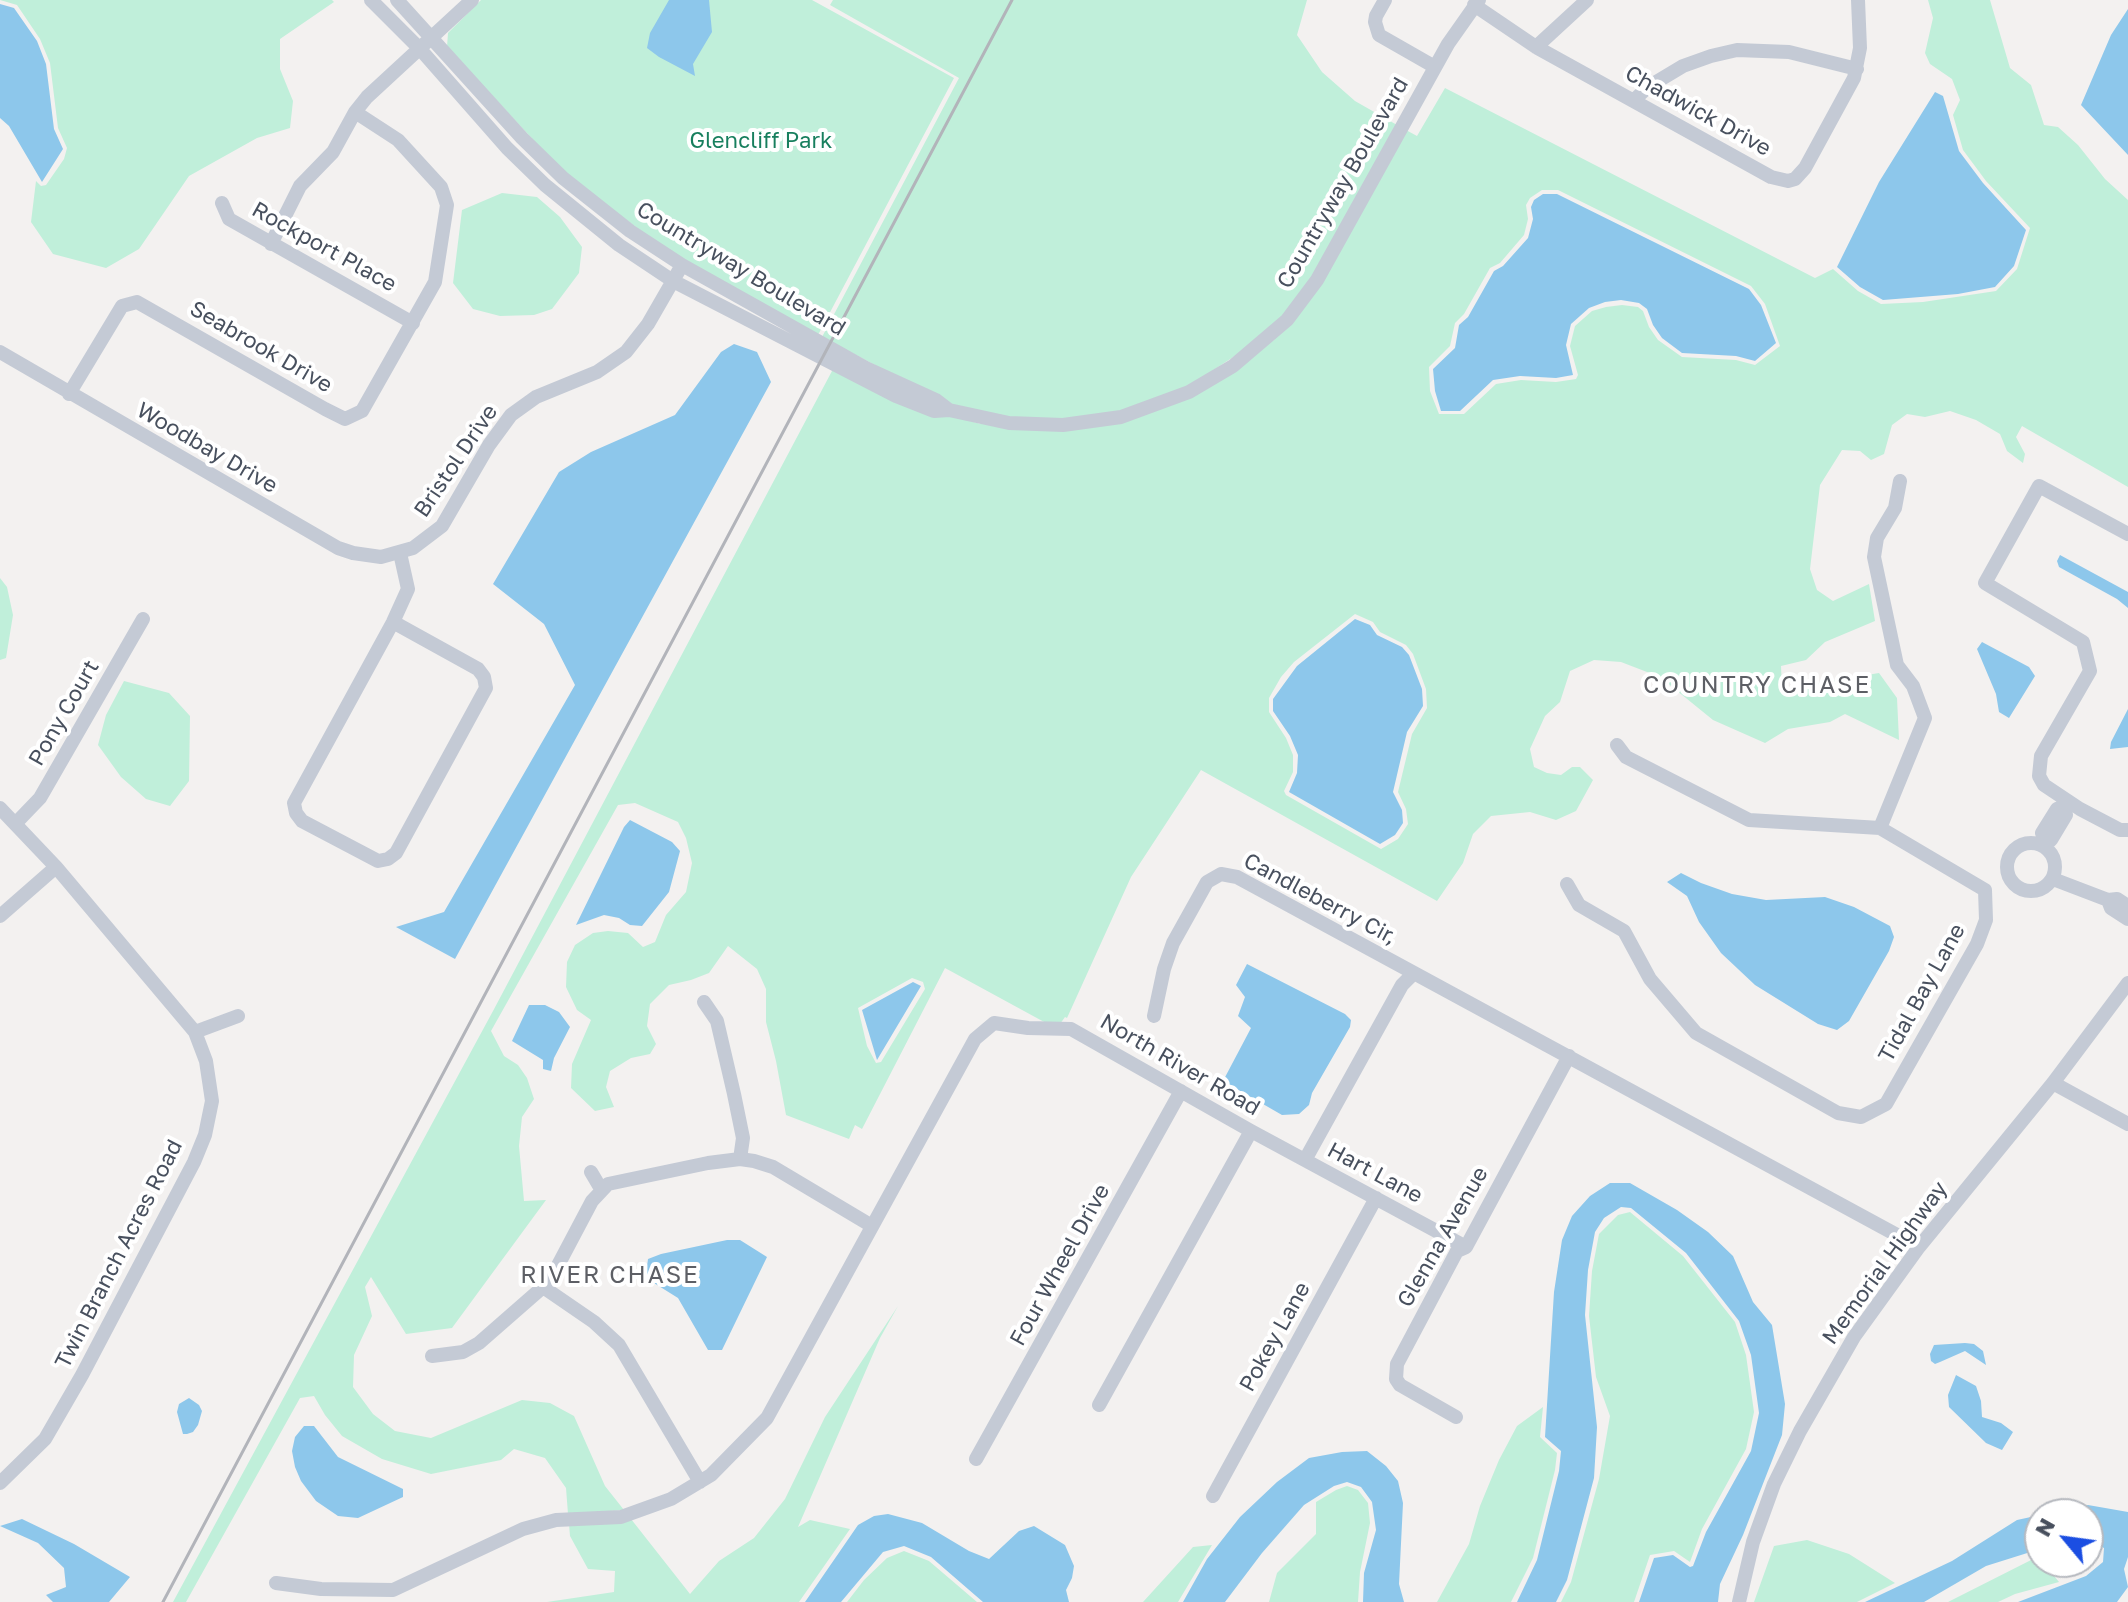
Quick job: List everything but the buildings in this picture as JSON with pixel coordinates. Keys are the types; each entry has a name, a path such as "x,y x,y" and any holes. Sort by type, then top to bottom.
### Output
{"street":[{"name":"Countryway Boulevard","path":"371,0 406,35 427,48 446,53 502,118 563,178 630,231 682,265 866,368 936,400 949,410"},
{"path":"378,0 427,48 441,56 489,110 502,118"},
{"name":"Countryway Boulevard","path":"397,0 419,23 427,48 507,148 554,193 619,245 673,281 896,396 934,411 949,410 977,418 1038,425 1121,417 1189,392 1233,366 1287,320 1317,280 1435,67 1477,2"},
{"path":"271,244 300,186 333,152 367,97 408,60 427,48 472,0"},
{"path":"1385,0 1376,16 1379,35 1435,67"},
{"path":"1536,47 1587,0"},
{"name":"Chadwick Drive","path":"1477,2 1536,47 1771,177 1788,181 1795,179 1805,168 1857,69 1860,48 1858,0"},
{"path":"419,23 434,29 446,25"},
{"path":"446,25 441,43 446,53"},
{"path":"406,35 410,48 408,60"},
{"path":"1633,101 1648,87 1683,66 1737,50 1789,52 1857,69"},
{"name":"Seabrook Drive","path":"69,394 122,306 137,302 345,419 362,411 435,282 447,205 441,187 398,140 355,112"},
{"name":"Rockport Place","path":"222,203 229,219 413,323"},
{"name":"Bristol Drive","path":"400,553 425,541 442,526 489,445 511,415 536,397 597,372 626,352 648,324 682,265"},
{"name":"Woodbay Drive","path":"0,352 338,548 366,556 400,553"},
{"path":"1880,828 1925,718 1913,686 1897,665 1874,557 1877,538 1895,508 1900,481"},
{"path":"2128,534 2039,486 1985,583 2083,642 2090,671 2040,761 2039,776 2064,804 2120,830 2128,830"},
{"path":"393,622 478,669 484,677 486,688 396,853 378,861 302,821 294,803 408,589 400,553"},
{"name":"Pony Court","path":"15,824 40,798 143,619"},
{"path":"1617,745 1626,757 1749,820 1880,828 1985,890 2009,877"},
{"path":"2044,843 2027,843 2013,850 2007,865 2009,877 2017,887 2040,890 2053,879 2056,864 2042,833 2057,809 2064,804"},
{"name":"Twin Branch Acres Road","path":"0,808 56,867 195,1032 206,1061 212,1101 205,1135 194,1162 82,1375 45,1439 0,1483"},
{"path":"0,916 56,867"},
{"name":"Candleberry Cir,","path":"1154,1016 1173,943 1207,882 1221,874 1237,877 1414,973"},
{"path":"2053,879 2108,900 2117,899 2128,906"},
{"name":"Tidal Bay Lane","path":"1567,884 1579,905 1624,931 1650,979 1696,1033 1838,1113 1861,1117 1886,1104 1977,944 1986,920 1985,890"},
{"path":"2108,900 2111,908 2128,919"},
{"path":"1305,1160 1402,985 1414,973 1919,1247"},
{"name":"Memorial Highway","path":"1739,1602 1753,1542 1774,1484 1800,1431 1854,1337 1919,1247 2053,1083 2128,983"},
{"path":"704,1002 717,1021 734,1094 743,1138 740,1159"},
{"path":"195,1032 238,1016"},
{"name":"North River Road","path":"276,1583 321,1589 393,1590 523,1529 556,1520 621,1517 671,1499 711,1475 767,1418 975,1039 994,1023 1071,1029 1305,1160"},
{"name":"Glenna Avenue","path":"1456,1417 1400,1385 1396,1371 1400,1356 1457,1251 1466,1247 1569,1056"},
{"path":"2053,1083 2128,1124"},
{"name":"Four Wheel Drive","path":"976,1459 1181,1091"},
{"path":"1099,1405 1251,1131"},
{"path":"432,1356 463,1352 479,1343 543,1287 601,1189 608,1184 740,1159 754,1161 773,1167 872,1226"},
{"name":"Hart Lane","path":"1305,1160 1466,1247"},
{"path":"591,1172 601,1189"},
{"name":"Pokey Lane","path":"1213,1496 1376,1198"},
{"path":"543,1287 594,1322 619,1345 700,1482"}],"green space":[{"path":"0,0 334,2 280,39 280,69 293,101 290,128 257,138 189,176 139,249 106,268 53,254 31,222 36,181 41,186 46,185 64,159 67,148 58,128 50,63 40,39 17,5"},
{"name":"Glencliff Park","path":"481,0 812,0 954,78 818,335 665,249 564,173 447,47 448,33"},
{"path":"833,0 1307,0 1297,35 1322,72 1355,101 1397,125 1313,277 1282,316 1247,348 1186,388 1120,412 1063,420 1009,418 954,407 822,337 959,78 830,5"},
{"path":"1928,0 1990,0 2010,68 2031,85 2044,125 2058,127 2128,200 2128,487 2022,426 2016,437 2025,454 2023,463 2007,451 2000,434 1976,420 1950,411 1925,417 1907,414 1892,425 1884,454 1871,460 1860,451 1842,450 1820,485 1810,569 1817,590 1833,601 1869,584 1875,621 1825,642 1806,660 1781,666 1782,689 1879,673 1897,698 1899,740 1845,714 1830,722 1788,729 1765,743 1713,720 1660,677 1621,662 1594,660 1570,671 1560,702 1545,716 1530,749 1534,767 1561,775 1572,767 1580,767 1593,780 1576,811 1556,820 1530,812 1491,816 1473,834 1463,863 1437,901 1201,770 1131,877 1067,1018 1060,1024 1046,1023 945,968 862,1129 855,1125 849,1139 786,1115 766,1022 766,989 757,969 728,946 709,973 669,985 650,1004 647,1026 656,1044 650,1054 631,1058 610,1071 606,1087 614,1107 595,1111 571,1088 572,1064 591,1020 577,1010 566,987 567,962 575,945 593,933 608,931 628,933 643,947 655,942 666,915 686,892 692,863 686,838 678,822 635,803 618,805 491,1031 504,1056 518,1065 527,1078 534,1099 522,1117 519,1146 524,1201 546,1200 452,1328 406,1334 371,1277 365,1287 372,1316 354,1355 353,1387 373,1414 395,1431 431,1438 522,1400 550,1403 574,1416 605,1486 624,1510 568,1514 566,1488 545,1458 514,1449 501,1460 431,1474 382,1459 342,1436 314,1396 300,1398 186,1602 173,1602 493,1011 831,368 948,415 981,424 1123,422 1274,340 1406,130 1417,136 1445,88 1815,278 1833,269 1858,291 1881,304 1923,302 1996,291 2017,269 2030,228 1986,181 1963,150 1953,115 1960,100 1952,79 1930,64 1925,53 1933,18","holes":["1542,190 1558,190 1751,286 1765,304 1780,346 1755,365 1736,360 1682,357 1658,340 1638,307 1606,307 1592,311 1575,326 1570,346 1578,375 1576,379 1556,382 1521,380 1496,384 1464,414 1439,414 1430,391 1429,367 1450,346 1455,323 1464,314 1490,268 1500,263 1524,235 1528,219 1526,205","1355,614 1373,622 1380,632 1406,645 1413,654 1426,689 1427,708 1412,734 1398,792 1406,809 1408,824 1398,839 1381,849 1286,795 1284,791 1293,772 1293,755 1269,712 1269,698 1294,662","912,978 923,982 925,989 881,1062 876,1063 867,1046 858,1008"]},
{"path":"502,193 537,197 560,217 582,247 579,273 552,309 534,315 500,316 473,309 453,283 462,210"},
{"path":"0,578 7,587 13,615 6,658 0,660"},
{"path":"124,681 169,693 190,716 189,781 170,806 146,799 121,777 98,745 106,715"},
{"path":"1630,1212 1683,1256 1735,1322 1746,1355 1754,1412 1746,1449 1702,1529 1690,1562 1674,1551 1650,1555 1634,1602 1561,1602 1571,1582 1599,1479 1610,1416 1596,1377 1589,1316 1592,1271 1599,1234 1618,1215"},
{"path":"898,1306 880,1338 798,1527 810,1520 850,1529 799,1602 547,1602 614,1592 615,1571 588,1569 570,1536 569,1524 631,1519 690,1594 719,1561 754,1538 785,1499 825,1417"},
{"path":"1543,1407 1540,1437 1557,1453 1555,1470 1533,1558 1511,1602 1437,1602 1469,1544 1480,1506 1517,1426"},
{"path":"1347,1486 1358,1490 1368,1503 1370,1523 1360,1572 1358,1602 1269,1602 1277,1573 1316,1534 1316,1502"},
{"path":"1807,1540 1849,1554 1895,1583 1857,1602 1754,1602 1774,1546"},
{"path":"1212,1545 1178,1602 1143,1602 1193,1547"},
{"path":"904,1551 929,1561 977,1602 847,1602 887,1558"},
{"path":"2024,1564 2024,1578 2056,1578 2059,1582 1998,1602 1948,1602"}],"water":[{"path":"669,0 709,0 712,32 693,64 695,76 647,48 650,33"},
{"path":"0,4 14,8 37,41 46,64 54,129 63,149 42,182 9,126 0,118"},
{"path":"2128,9 2128,155 2081,105 2111,35"},
{"path":"1935,92 1943,96 1959,151 2026,230 2014,266 1995,287 1958,294 1883,300 1860,287 1837,267 1879,182"},
{"path":"1543,194 1557,194 1749,289 1761,305 1776,343 1755,361 1736,356 1682,353 1662,338 1647,309 1639,303 1621,300 1605,302 1589,308 1571,324 1566,345 1573,375 1493,380 1460,411 1441,411 1433,369 1455,348 1459,325 1468,317 1494,271 1503,266 1528,238 1533,219 1531,207 1534,200"},
{"path":"734,344 757,352 771,382 455,959 396,927 444,912 575,685 544,624 493,584 559,472 591,452 675,415 721,352"},
{"path":"2060,555 2128,592 2128,608 2059,567 2057,561"},
{"path":"1355,619 1370,625 1377,635 1402,647 1409,655 1422,689 1423,706 1407,732 1393,792 1402,810 1403,823 1395,835 1380,844 1289,792 1297,773 1298,755 1290,736 1273,711 1273,699 1297,666"},
{"path":"1982,642 2029,667 2035,676 2009,718 1999,712 1996,694 1977,649"},
{"path":"2128,709 2128,747 2110,749 2111,742"},
{"path":"630,820 672,842 680,851 669,892 642,926 604,915 576,925 624,827"},
{"path":"1681,873 1732,894 1766,900 1825,897 1854,907 1890,926 1894,937 1889,951 1849,1021 1837,1030 1818,1024 1755,985 1721,953 1699,922 1687,896 1667,882"},
{"path":"1247,964 1345,1014 1351,1020 1350,1027 1312,1093 1309,1105 1299,1114 1282,1115 1223,1081 1251,1028 1238,1016 1245,997 1236,985"},
{"path":"913,982 921,986 877,1060 862,1010"},
{"path":"529,1005 545,1005 559,1012 570,1027 551,1071 543,1069 543,1060 512,1041"},
{"path":"1610,1183 1630,1183 1708,1232 1733,1256 1753,1302 1772,1325 1785,1404 1782,1435 1743,1535 1720,1584 1718,1602 1639,1602 1654,1558 1673,1555 1693,1566 1706,1532 1751,1451 1759,1413 1751,1355 1739,1321 1686,1253 1631,1208 1621,1207 1604,1218 1595,1232 1588,1270 1585,1315 1597,1427 1594,1478 1567,1580 1556,1602 1517,1602 1537,1560 1559,1471 1561,1451 1545,1437 1554,1292 1562,1240 1572,1216 1590,1196"},
{"path":"727,1240 740,1240 767,1257 722,1350 708,1350 678,1298 646,1274 648,1259"},
{"path":"1974,1344 1983,1351 1986,1365 1965,1351 1935,1364 1931,1361 1934,1345"},
{"path":"1956,1375 1976,1386 1982,1417 2001,1423 2013,1432 2002,1450 1986,1443 1949,1407 1948,1395"},
{"path":"189,1398 202,1411 193,1432 183,1434 177,1412 179,1404"},
{"path":"304,1426 314,1426 338,1457 403,1489 403,1497 358,1518 338,1516 316,1501 301,1481 292,1451 295,1437"},
{"path":"1367,1451 1386,1466 1398,1481 1403,1503 1399,1584 1404,1602 1363,1602 1364,1573 1376,1530 1372,1502 1361,1487 1347,1482 1334,1486 1304,1505 1225,1602 1183,1602 1207,1559 1240,1517 1277,1482 1309,1458"},
{"path":"2104,1508 2128,1512 2128,1557 2124,1569 2128,1587 2117,1602 2018,1602 2081,1578 2104,1578"},
{"path":"888,1514 922,1523 969,1551 989,1559 1019,1531 1034,1526 1065,1545 1074,1566 1066,1590 1069,1602 983,1602 931,1557 904,1546 883,1552 841,1602 805,1602 858,1525 874,1516"},
{"path":"2024,1518 2024,1554 1986,1566 1924,1602 1865,1602 1952,1561"},
{"path":"22,1519 74,1544 130,1577 109,1602 53,1602 46,1595 66,1587 64,1568 38,1543 0,1526"}],"railway":[{"path":"163,1602 1012,0"}],"district":[{"name":"COUNTRY CHASE","path":"1757,685"},
{"name":"RIVER CHASE","path":"610,1275"}]}
